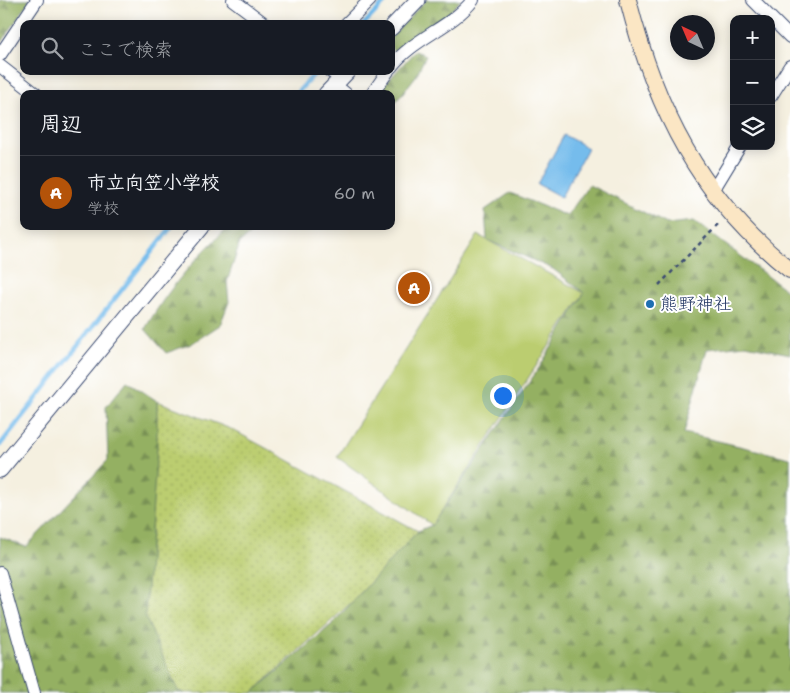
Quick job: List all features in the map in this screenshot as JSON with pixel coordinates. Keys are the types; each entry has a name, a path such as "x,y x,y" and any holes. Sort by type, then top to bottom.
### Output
{"main road":[{"path":"628,0 639,42 671,123 712,192 729,214 760,246 790,270"}],"street":[{"path":"24,20 37,0"},
{"path":"233,0 260,20"},
{"path":"350,20 370,0"},
{"path":"395,24 418,0"},
{"path":"395,63 413,44 442,26 473,0"},
{"path":"753,0 790,37"},
{"path":"0,55 20,25"},
{"path":"0,66 31,90"},
{"path":"775,90 790,66"},
{"path":"375,90 385,75"},
{"path":"712,192 738,150"},
{"path":"0,470 199,230"},
{"path":"0,573 34,693"}],"path":[{"path":"659,285 729,214"}],"green space":[{"path":"0,0 30,0 0,45"},
{"path":"426,0 461,0 444,18 395,50 395,33"},
{"path":"415,51 426,55 416,76 395,103 395,90 373,90 386,83"},
{"path":"589,185 667,224 694,221 790,293 790,354 746,345 707,349 684,433 790,458 790,689 786,693 252,693 331,625 418,531 432,525 539,368 584,293 553,269 487,240 485,210 510,193 567,216"},
{"path":"225,230 255,230 240,243 227,282 229,302 220,325 191,344 166,353 145,329 163,300 204,251"},
{"path":"478,235 584,293 432,525 337,457"},
{"path":"127,381 157,401 157,447 145,616 178,691 184,693 0,693 0,537 26,547 108,460 106,407"},
{"path":"157,401 231,429 418,531 353,601 252,693 184,693 178,691 141,631 151,535"}],"water":[{"path":"564,135 588,148 561,197 537,184"}],"waterway":[{"path":"368,20 387,0"},
{"path":"300,90 313,75"},
{"path":"0,445 169,230"}],"place":[{"name":"市立向笠小学校","path":"414,288"},
{"name":"熊野神社","path":"650,304"}]}
